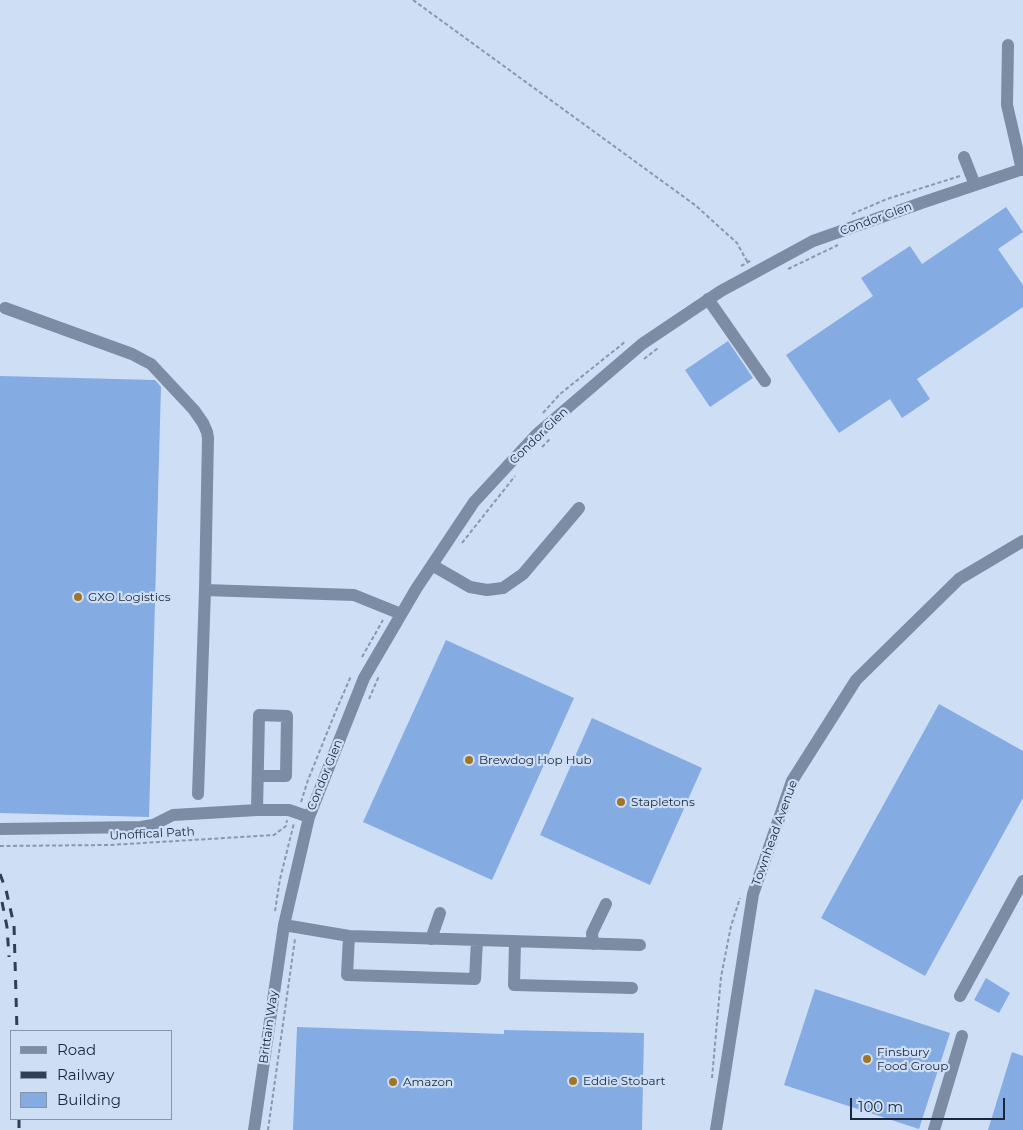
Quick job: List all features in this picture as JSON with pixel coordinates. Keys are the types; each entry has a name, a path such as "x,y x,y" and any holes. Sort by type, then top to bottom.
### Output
{"street":[{"path":"1008,45 1007,105 1022,170"},
{"path":"964,157 975,185"},
{"name":"Condor Glen","path":"279,921 298,813 395,611 432,565 474,502 538,434 642,344 708,300 750,268 813,241 1022,170"},
{"path":"708,300 766,381"},
{"path":"5,308 145,360 194,410 203,423 208,438 198,794"},
{"path":"432,565 470,587 487,590 503,588 523,574 579,508"},
{"name":"Townhead Avenue","path":"716,1129 753,894 792,781 856,680 959,579 1023,541"},
{"path":"205,590 354,595 395,611"},
{"path":"257,810 258,776 260,715 287,716 286,776 258,776"},
{"path":"0,828 141,828 154,825 173,815 257,810 298,813"},
{"path":"960,996 1023,881"},
{"path":"593,944 592,934 606,904"},
{"path":"431,939 440,913"},
{"path":"279,921 349,936 640,945"},
{"name":"Brittain Way","path":"254,1130 279,921"},
{"path":"349,936 347,975 475,979 477,940"},
{"path":"515,941 514,985 632,988"},
{"path":"934,1130 962,1036"}],"path":[{"path":"413,0 695,205 737,243 750,268"},
{"path":"847,216 887,200 970,173"},
{"path":"750,268 756,258"},
{"path":"739,267 750,268"},
{"path":"542,414 560,394 632,337"},
{"path":"358,664 395,611"},
{"path":"279,921 280,879 298,813 308,780 353,672"},
{"name":"Unoffical Path","path":"0,846 110,845 274,835 298,813"},
{"path":"711,1082 721,977 730,926 740,898"}],"building":[{"path":"1006,207 1023,232 998,249 1023,285 1023,307 917,379 930,399 902,418 890,399 839,433 786,355 873,296 861,278 910,246 922,264"},
{"path":"728,341 753,378 710,407 685,370"},
{"name":"GXO Logistics","path":"0,376 155,380 161,387 149,817 0,813"},
{"name":"Brewdog Hop Hub","path":"446,640 574,698 492,880 363,822"},
{"path":"939,704 1023,751 1023,798 925,976 821,918"},
{"name":"Stapletons","path":"592,718 702,768 650,885 540,835"},
{"path":"986,978 1010,993 999,1013 974,1000"},
{"name":"Finsbury Food Group","path":"815,989 950,1033 919,1129 784,1085"},
{"path":"297,1027 504,1034 504,1030 644,1033 642,1130 293,1130"},
{"path":"1012,1052 1023,1056 1023,1130 988,1130"}],"railway":[{"path":"0,874 6,890 14,925 17,1030"},
{"path":"2,902 7,927 9,957"},
{"path":"19,1120 19,1130"}],"place":[{"name":"GXO Logistics","path":"78,597"},
{"name":"Brewdog Hop Hub","path":"469,760"},
{"name":"Stapletons","path":"621,802"},
{"name":"Finsbury Food Group","path":"867,1059"},
{"name":"Eddie Stobart","path":"573,1081"},
{"name":"Amazon","path":"393,1082"}]}
